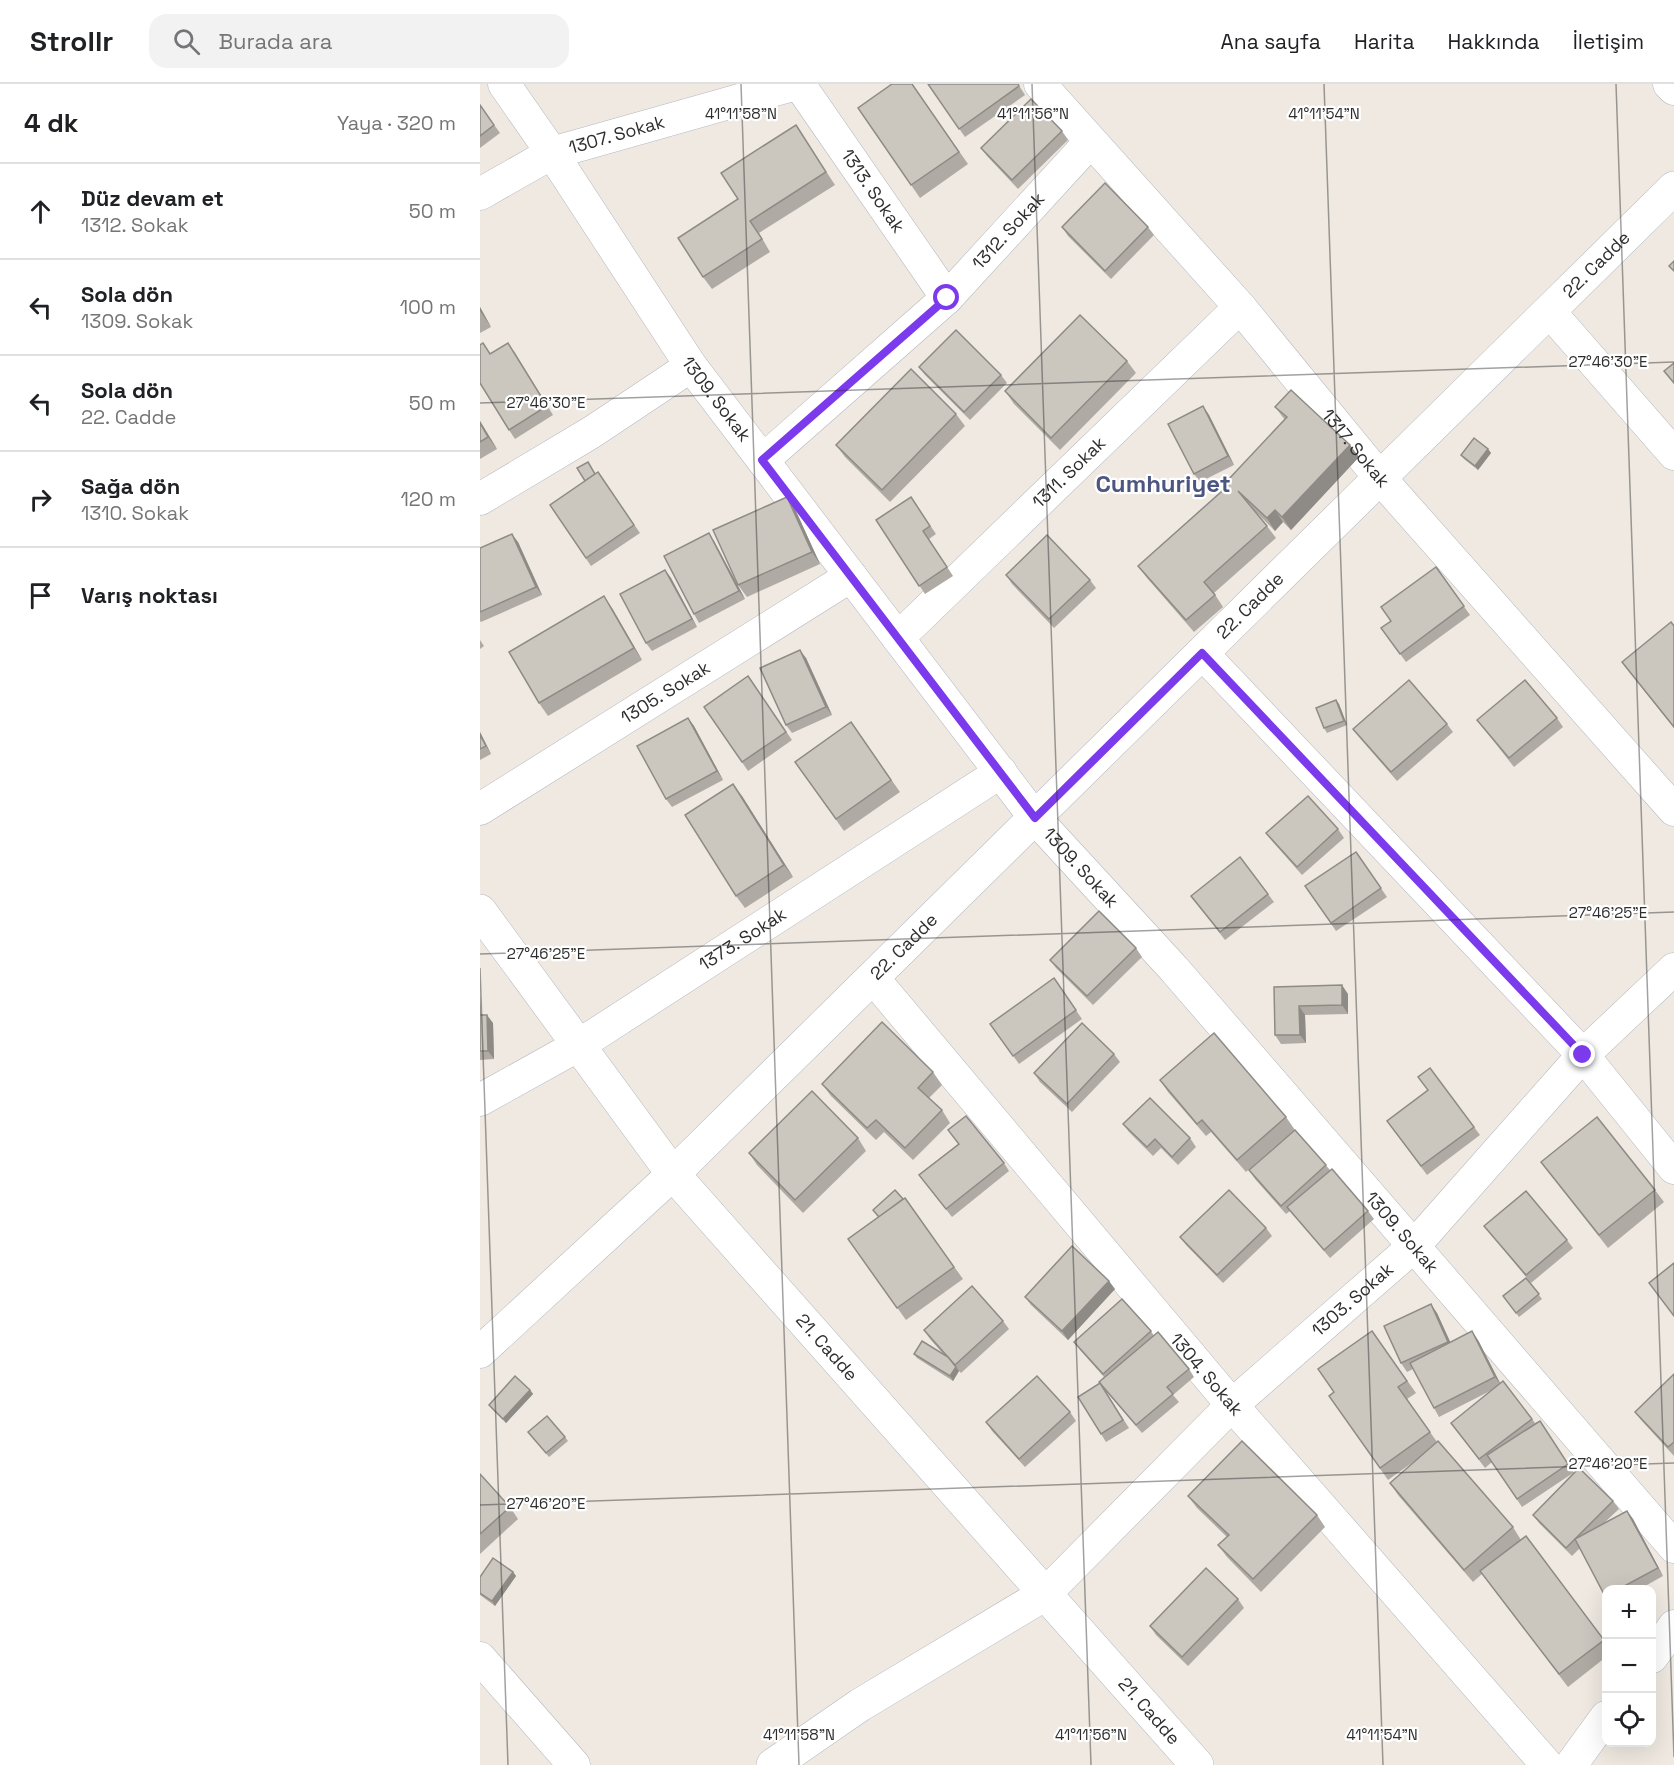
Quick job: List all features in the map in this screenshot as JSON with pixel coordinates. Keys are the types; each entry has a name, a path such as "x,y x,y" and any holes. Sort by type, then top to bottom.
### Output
{"street":[{"name":"1309. Sokak","path":"504,84 552,153 691,366 1035,818 1174,969 1674,1547"},
{"name":"1307. Sokak","path":"480,194 552,153 797,84"},
{"name":"1313. Sokak","path":"797,84 947,298"},
{"name":"1317. Sokak","path":"1040,84 1240,307 1380,478 1674,810"},
{"path":"1669,84 1674,90"},
{"name":"1312. Sokak","path":"762,460 947,298 1090,142"},
{"name":"22. Cadde","path":"673,1174 1674,188"},
{"name":"1311. Sokak","path":"898,638 1240,307"},
{"path":"1549,311 1674,454"},
{"path":"480,499 592,432 691,366"},
{"name":"1305. Sokak","path":"480,809 851,576"},
{"path":"1202,653 1583,1055 1674,1168"},
{"name":"1373. Sokak","path":"480,1100 579,1045 1001,772"},
{"name":"21. Cadde","path":"480,911 673,1174 1197,1765"},
{"name":"1303. Sokak","path":"1045,1594 1232,1405 1414,1246 1583,1055 1674,969"},
{"name":"1304. Sokak","path":"873,978 1232,1405 1547,1765"},
{"path":"480,1352 673,1174"},
{"path":"773,1765 860,1705 1045,1594"},
{"path":"1656,1651 1674,1626"},
{"path":"480,1658 574,1765"},
{"path":"1571,1765 1602,1722"}],"building":[{"path":"892,84 912,84 959,152 911,185 858,108"},
{"path":"928,84 1018,84 1019,86 959,129"},
{"path":"1031,99 1062,131 1012,180 981,148"},
{"path":"480,105 494,125 480,136"},
{"path":"796,125 826,172 750,221 762,239 703,277 678,238 738,199 721,173"},
{"path":"1105,183 1148,227 1105,271 1062,227"},
{"path":"1674,261 1674,271 1669,266"},
{"path":"1080,315 1127,361 1051,438 1005,391"},
{"path":"956,330 1001,375 964,412 919,367"},
{"path":"483,343 490,354 508,343 547,406 509,430 480,383 480,345"},
{"path":"1674,363 1674,383 1664,371"},
{"path":"911,369 956,414 882,490 836,445"},
{"path":"1291,390 1350,445 1282,517 1275,510 1267,518 1238,491 1267,526 1204,582 1215,595 1186,620 1138,566 1230,484 1227,481 1287,417 1275,407"},
{"path":"1203,406 1228,456 1194,474 1168,424"},
{"path":"480,423 488,437 480,442"},
{"path":"1474,438 1488,449 1475,466 1461,455"},
{"path":"588,462 595,474 585,481 577,468"},
{"path":"598,472 634,525 586,558 550,505"},
{"path":"787,497 812,552 738,585 713,530"},
{"path":"911,497 930,526 923,531 947,567 919,586 876,520"},
{"path":"709,533 739,591 694,614 664,556"},
{"path":"512,534 536,587 480,612 480,548"},
{"path":"1047,535 1090,580 1049,619 1006,575"},
{"path":"1436,567 1464,606 1400,654 1381,628 1391,621 1381,607"},
{"path":"665,570 692,619 646,643 620,594"},
{"path":"604,596 634,648 539,703 509,652"},
{"path":"1671,622 1674,626 1674,727 1622,662"},
{"path":"800,650 826,707 786,725 760,668"},
{"path":"748,676 786,732 742,762 704,707"},
{"path":"1409,680 1447,724 1391,772 1353,729"},
{"path":"1525,680 1557,718 1509,758 1477,720"},
{"path":"1336,700 1344,721 1324,728 1316,708"},
{"path":"688,718 717,771 666,799 637,746"},
{"path":"851,722 891,780 836,819 795,762"},
{"path":"480,735 486,746 480,749"},
{"path":"733,784 784,865 736,896 685,815"},
{"path":"1308,796 1338,829 1297,867 1266,833"},
{"path":"1356,852 1381,888 1331,923 1305,886"},
{"path":"1240,857 1268,894 1220,932 1191,896"},
{"path":"1099,911 1136,948 1087,996 1050,960"},
{"path":"1054,978 1076,1010 1013,1056 990,1024"},
{"path":"1342,985 1342,1005 1299,1006 1300,1035 1275,1035 1274,987"},
{"path":"480,1015 487,1015 488,1051 480,1051"},
{"path":"882,1022 933,1072 918,1088 942,1110 905,1148 876,1120 867,1128 822,1084"},
{"path":"1082,1023 1114,1054 1067,1104 1034,1073"},
{"path":"1214,1033 1286,1117 1237,1160 1202,1120 1197,1124 1160,1080"},
{"path":"1430,1068 1474,1127 1421,1166 1387,1121 1428,1090 1418,1077"},
{"path":"812,1091 858,1138 795,1200 749,1153"},
{"path":"1150,1098 1190,1138 1172,1157 1155,1139 1147,1147 1123,1124"},
{"path":"966,1116 1004,1163 946,1209 919,1175 959,1144 948,1130"},
{"path":"1597,1117 1655,1190 1599,1235 1541,1162"},
{"path":"1295,1130 1326,1165 1281,1206 1249,1170"},
{"path":"1332,1169 1368,1211 1324,1250 1287,1207"},
{"path":"895,1190 903,1199 879,1217 873,1210"},
{"path":"1229,1190 1266,1228 1217,1275 1180,1237"},
{"path":"1526,1191 1567,1240 1526,1275 1484,1226"},
{"path":"905,1198 954,1267 897,1308 848,1239"},
{"path":"1072,1246 1109,1281 1062,1331 1025,1297"},
{"path":"1674,1263 1674,1316 1649,1283"},
{"path":"1526,1278 1539,1294 1516,1313 1503,1296"},
{"path":"972,1286 1003,1321 955,1365 924,1330"},
{"path":"1122,1299 1151,1331 1103,1374 1074,1342"},
{"path":"1431,1304 1448,1342 1401,1363 1384,1326"},
{"path":"1372,1331 1407,1381 1398,1387 1430,1432 1380,1468 1329,1396 1334,1392 1318,1369"},
{"path":"1472,1331 1495,1377 1434,1408 1410,1363"},
{"path":"1158,1332 1189,1369 1167,1387 1173,1394 1136,1425 1099,1382"},
{"path":"922,1341 948,1357 956,1367 950,1376 914,1354"},
{"path":"1674,1374 1674,1442 1668,1447 1635,1412"},
{"path":"515,1376 530,1390 503,1419 489,1405"},
{"path":"1037,1376 1070,1412 1019,1459 986,1422"},
{"path":"1503,1381 1532,1419 1479,1459 1451,1423"},
{"path":"1100,1383 1123,1420 1101,1434 1078,1397"},
{"path":"547,1416 565,1437 546,1453 528,1432"},
{"path":"1540,1421 1568,1464 1517,1499 1487,1455"},
{"path":"1242,1441 1317,1515 1253,1579 1218,1545 1229,1535 1188,1496"},
{"path":"1438,1441 1513,1527 1464,1570 1390,1483"},
{"path":"1579,1468 1613,1501 1566,1548 1533,1515"},
{"path":"480,1474 510,1507 480,1534"},
{"path":"1627,1511 1658,1568 1626,1585 1602,1585 1602,1590 1575,1539"},
{"path":"1526,1536 1602,1637 1602,1642 1559,1674 1480,1571"},
{"path":"493,1558 513,1572 492,1601 480,1593 480,1577"},
{"path":"1206,1568 1238,1599 1182,1657 1150,1626"}],"district":[{"name":"Cumhuriyet","path":"1163,484"}],"route":[{"path":"947,298 762,460 1035,818 1202,653 1583,1055"}]}
